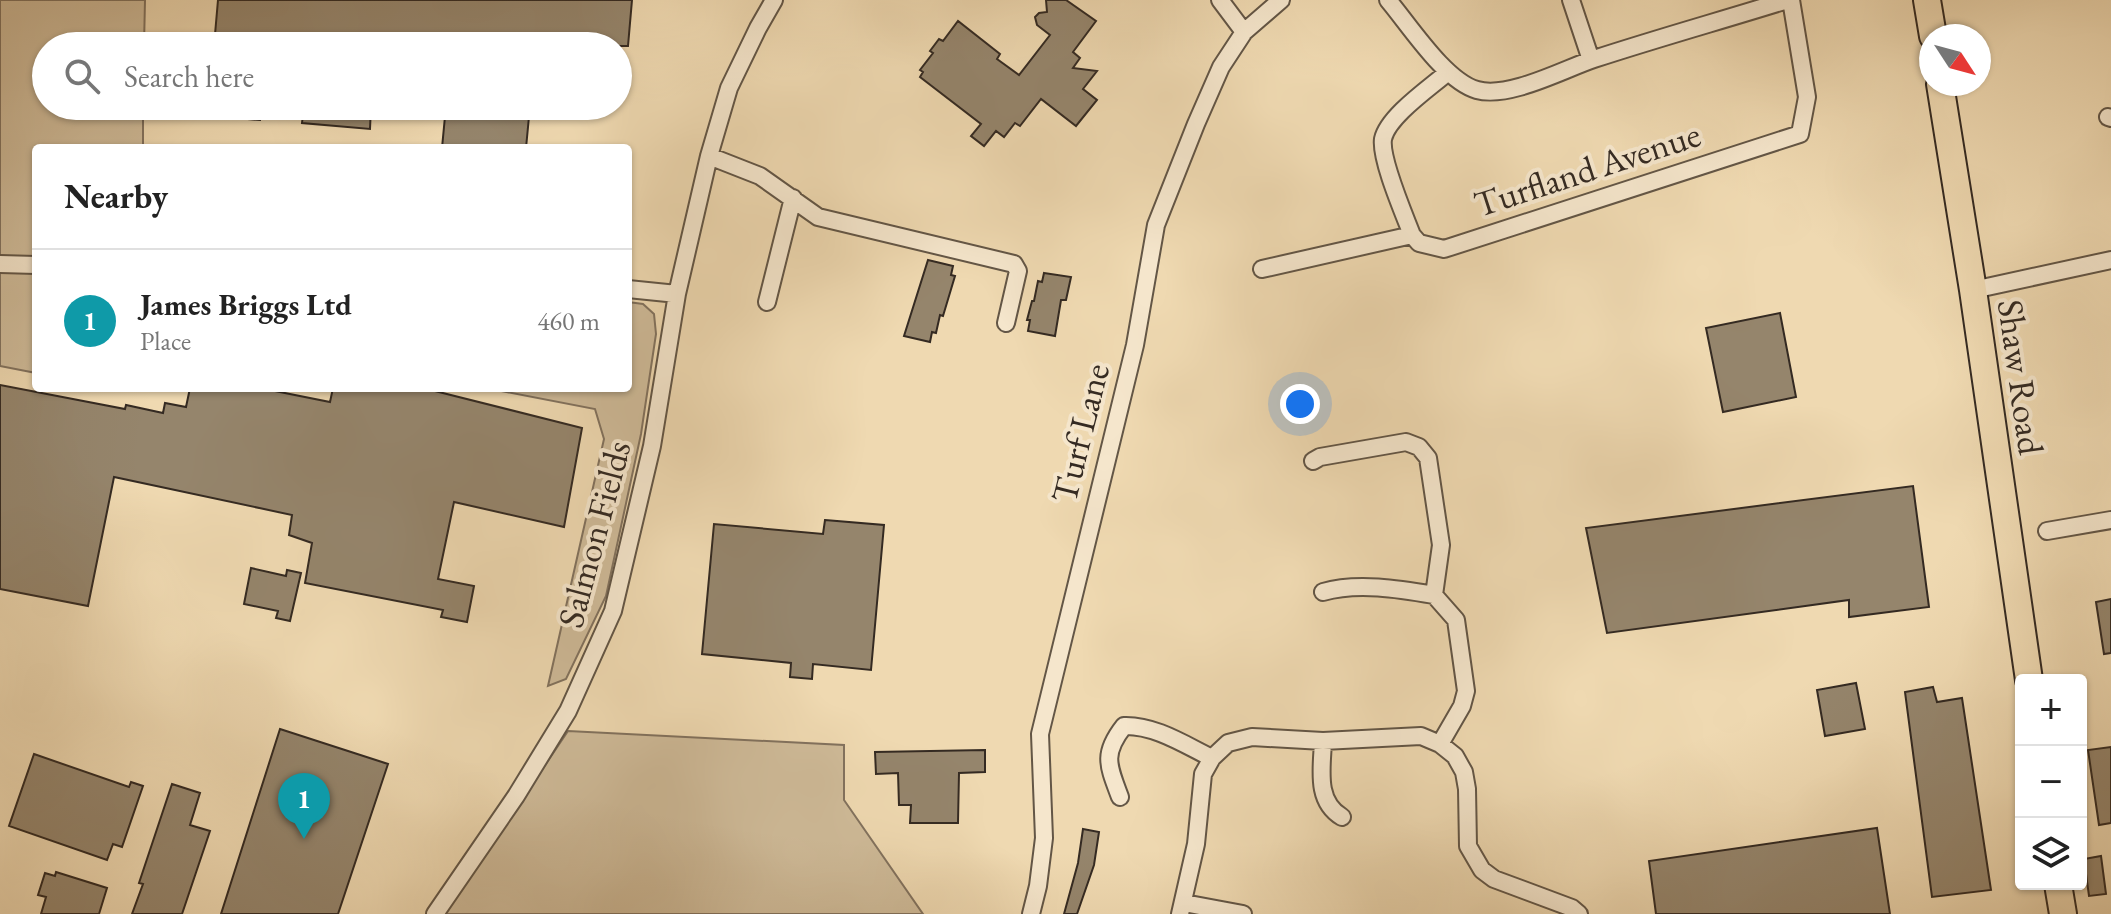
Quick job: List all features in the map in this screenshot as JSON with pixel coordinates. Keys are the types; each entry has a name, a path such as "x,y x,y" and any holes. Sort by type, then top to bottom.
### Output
{"main road":[{"path":"1927,0 1931,24"},
{"name":"Shaw Road","path":"1942,96 2028,674"},
{"path":"2059,890 2063,914"}],"street":[{"name":"Salmon Fields","path":"435,914 516,796 568,711 613,611 652,446 677,294 709,156 729,88 774,0"},
{"path":"1220,0 1244,32"},
{"name":"Turf Lane","path":"1031,914 1044,838 1040,734 1135,345 1156,225 1208,95 1227,57 1244,32 1281,0"},
{"path":"1388,0 1448,72 1476,90 1493,92 1515,88 1591,60 1789,0"},
{"path":"1571,0 1591,60"},
{"name":"Turfland Avenue","path":"1412,235 1419,243 1444,249 1800,134 1807,97 1789,0"},
{"path":"1262,269 1412,235 1388,167 1383,139 1395,118 1448,72"},
{"path":"709,156 760,176 818,217 1014,264 1018,271 1006,323"},
{"path":"767,302 793,198"},
{"path":"1973,290 2111,260"},
{"path":"0,264 32,265"},
{"path":"632,289 677,294"},
{"path":"1313,461 1320,457 1406,442 1424,452 1428,458 1441,545 1434,595"},
{"path":"2047,531 2111,520"},
{"path":"1323,592 1339,588 1434,595 1456,620 1466,691 1462,706 1440,744"},
{"path":"1120,797 1107,764 1111,742 1124,726 1136,725 1163,734 1212,758"},
{"path":"1243,914 1182,908 1196,844 1203,774 1212,758 1228,743 1252,737 1323,741 1421,736 1440,744 1455,756 1464,772 1468,846 1482,870 1494,879 1572,908 1579,914"},
{"path":"1323,741 1323,796 1334,813 1342,817"}],"shaded area":[{"path":"0,0 145,0 144,32 32,32 32,120 143,120 143,144 32,144 32,372 0,366"},
{"path":"632,303 643,304 654,314 656,334 641,434 606,596 566,679 548,686 604,439 595,409 507,392 632,392"},
{"path":"568,731 844,745 844,800 923,914 445,914"}],"building":[{"path":"218,0 632,0 629,32 215,32"},
{"path":"1046,0 1066,0 1096,21 1073,52 1080,58 1073,68 1097,71 1083,89 1097,100 1076,126 1041,99 1020,126 1015,123 1004,137 996,131 984,146 971,136 981,124 920,77 923,72 920,70 939,39 943,41 958,21 1000,54 997,59 1019,75 1050,35 1037,25 1035,17 1047,12"},
{"path":"302,120 370,120 370,129 302,123"},
{"path":"445,120 529,120 526,144 442,144"},
{"path":"928,260 953,266 951,275 955,276 943,316 940,315 936,333 932,332 930,342 904,336"},
{"path":"1044,273 1071,277 1066,300 1061,300 1055,336 1028,331 1030,320 1027,320 1032,301"},
{"path":"1780,313 1796,397 1723,412 1706,328"},
{"path":"0,385 125,409 126,405 163,413 165,403 186,407 189,392 280,392 330,402 332,392 439,392 582,428 564,527 454,502 438,579 474,586 467,622 441,617 443,610 305,583 312,543 289,535 292,515 114,477 88,606 0,589"},
{"path":"1913,486 1929,607 1849,617 1849,600 1607,633 1586,528"},
{"path":"825,520 884,525 871,670 813,664 812,679 790,677 791,663 702,654 714,524 823,534"},
{"path":"251,568 286,576 287,570 301,573 290,621 276,618 278,611 244,604"},
{"path":"2111,599 2111,653 2104,654 2096,602"},
{"path":"1856,683 1865,729 1825,736 1817,690"},
{"path":"1933,687 1937,702 1962,698 1991,890 1932,897 1905,692"},
{"path":"280,729 388,764 338,914 221,914"},
{"path":"2111,747 2111,823 2099,825 2088,750"},
{"path":"985,750 985,772 959,773 958,823 910,823 911,805 899,805 898,773 876,774 875,752"},
{"path":"34,754 129,787 131,782 143,786 122,847 113,844 107,860 9,826"},
{"path":"172,784 200,793 190,825 210,831 182,914 132,914 143,884 139,883"},
{"path":"1877,828 1890,914 1656,914 1649,861"},
{"path":"1083,829 1099,832 1094,865 1077,914 1064,914 1078,863"},
{"path":"2101,856 2106,894 2089,896 2087,858"},
{"path":"56,872 107,888 99,914 41,914 46,897 38,895 45,873 55,876"}],"place":[{"name":"James Briggs Ltd","path":"304,839"}]}
